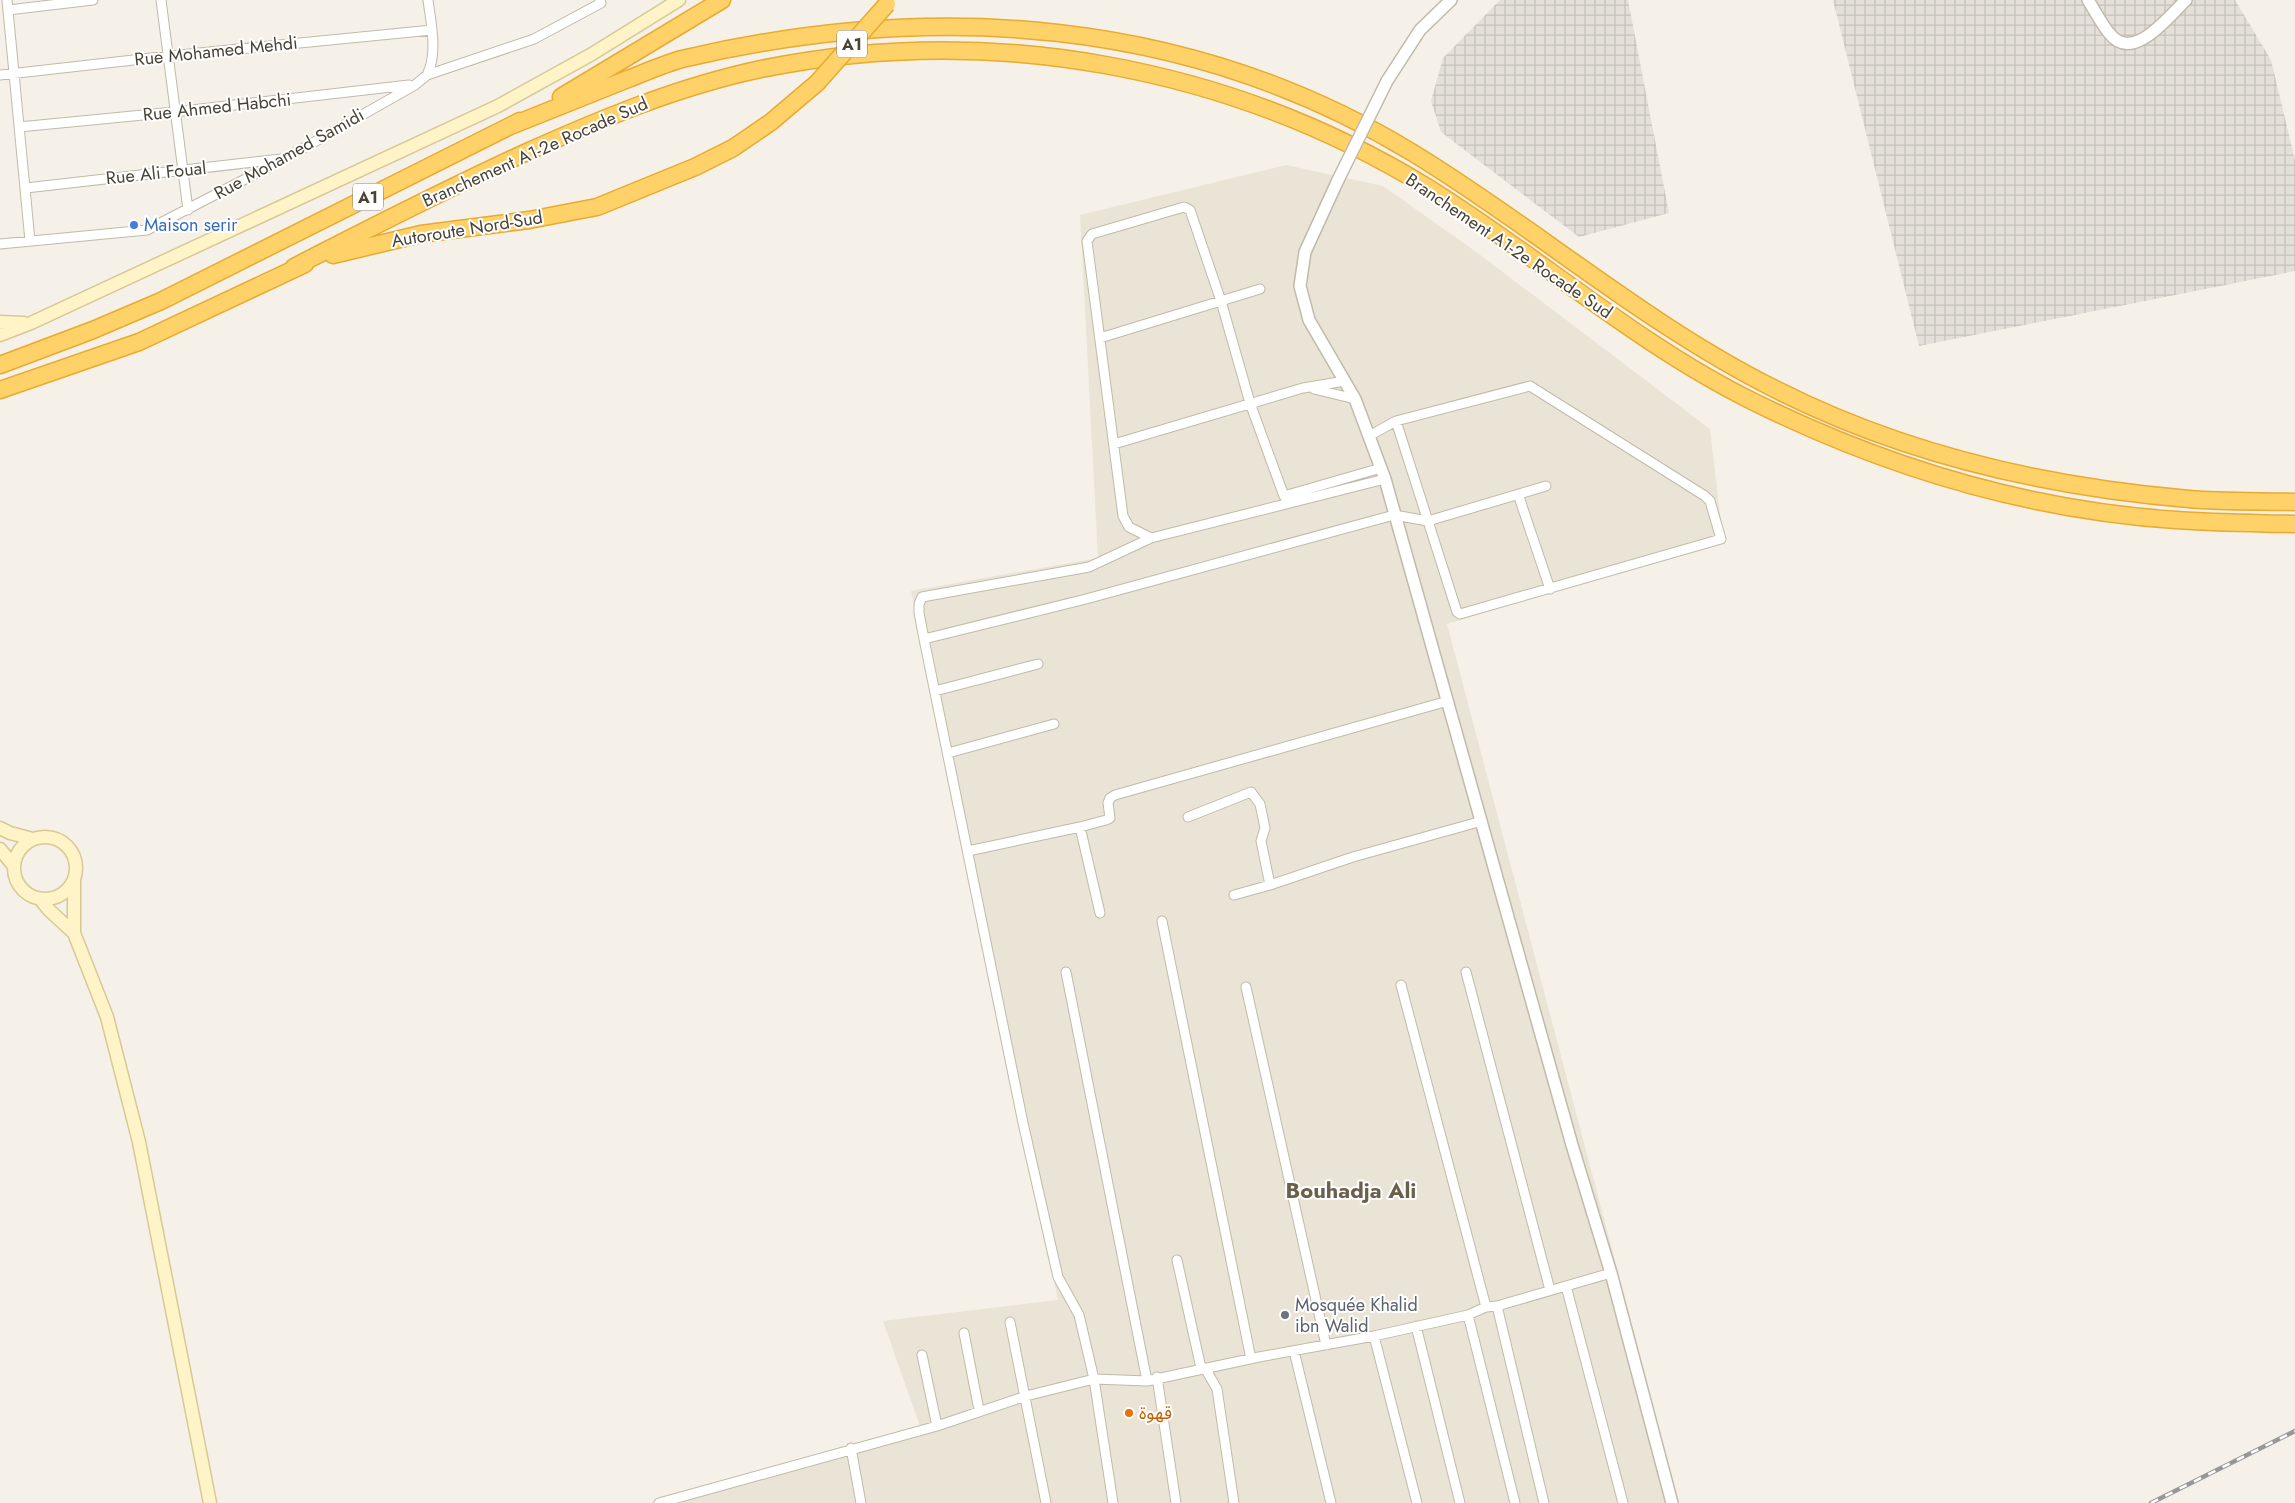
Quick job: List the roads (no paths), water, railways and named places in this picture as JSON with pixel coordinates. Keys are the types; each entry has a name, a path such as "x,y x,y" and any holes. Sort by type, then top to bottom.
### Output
{"highway":[{"name":"A1","path":"0,365 94,330 161,300 513,125 722,0"},
{"name":"Autoroute Nord-Sud","path":"0,390 139,342 294,267 340,252 421,234 529,220 597,207 695,167 733,148 771,122 817,83 889,2"},
{"name":"Branchement A1-2e Rocade Sud","path":"513,125 677,61 744,45 809,33 882,25 1019,25 1080,32 1132,41 1177,52 1274,84 1379,133 1460,182 1678,334 1779,391 1861,426 1951,458 2060,482 2192,499 2295,502"},
{"name":"Branchement A1-2e Rocade Sud","path":"294,267 448,188 614,114 701,85 758,70 809,61 881,52 944,50 1014,52 1065,58 1131,69 1187,82 1295,120 1340,140 1425,186 1652,344 1699,373 1790,420 1896,464 2001,494 2059,505 2176,520 2295,524"}],"main road":[{"path":"0,335 31,323 498,106 592,54 679,0"},
{"path":"0,322 31,323"},
{"path":"0,828 10,833 33,839 50,837 67,845 76,862 74,932 107,1017 139,1142 210,1503"},
{"path":"33,839 19,849 13,866 14,875 23,891 40,899 51,899 61,896 69,889 74,880"},
{"path":"0,849 13,866"},
{"path":"40,899 49,910 74,932"}],"street":[{"path":"30,241 8,5 93,0"},
{"path":"161,0 181,170 188,210"},
{"path":"427,75 432,66 432,30 428,0"},
{"path":"1451,0 1420,30 1387,81 1305,252 1300,286 1309,320 1355,399 1383,474 1572,1145 1611,1272 1672,1503"},
{"path":"2088,0 2109,34 2120,43 2131,45 2143,40 2186,0"},
{"name":"Rue Mohamed Samidi","path":"0,244 147,230 286,158 415,84 427,75 534,39 600,1"},
{"name":"Rue Mohamed Mehdi","path":"0,75 432,30"},
{"name":"Rue Ahmed Habchi","path":"19,128 415,84"},
{"name":"Rue Ali Foual","path":"26,188 286,158"},
{"path":"1151,538 1129,527 1123,516 1087,241 1092,234 1188,208 1221,301 1250,404 1284,496 1383,474"},
{"path":"1100,338 1260,289"},
{"path":"1114,444 1308,387 1346,381"},
{"path":"1369,436 1396,422 1530,386 1710,501 1721,538 1460,614 1457,612 1396,422"},
{"path":"1308,387 1355,399"},
{"path":"1113,1503 1094,1379 1079,1315 1058,1277 1023,1123 924,639 919,604 922,597 1089,566 1151,538 1383,474"},
{"path":"924,639 1096,596 1394,515 1428,521 1546,486"},
{"path":"1518,494 1550,589"},
{"path":"935,691 1038,664"},
{"path":"968,851 1080,827 1110,818 1108,803 1110,798 1115,795 1448,701"},
{"path":"948,753 1054,724"},
{"path":"1188,817 1251,792 1260,804 1265,828 1261,841 1270,886"},
{"path":"1234,895 1270,886 1353,857 1482,821"},
{"path":"1080,827 1100,912"},
{"path":"1162,921 1251,1359"},
{"path":"1066,972 1147,1380"},
{"path":"1466,972 1550,1290"},
{"path":"1400,985 1486,1307"},
{"path":"1246,986 1326,1345"},
{"path":"1176,1260 1203,1368 1217,1389 1234,1503"},
{"path":"659,1503 851,1448 937,1426 979,1410 1026,1396 1094,1379 1147,1380 1374,1336 1468,1315 1486,1307 1497,1306 1611,1272"},
{"path":"1566,1286 1623,1503"},
{"path":"1497,1306 1544,1503"},
{"path":"1468,1315 1515,1503"},
{"path":"1010,1322 1046,1503"},
{"path":"1416,1326 1460,1503"},
{"path":"964,1332 979,1410"},
{"path":"1374,1336 1417,1503"},
{"path":"1294,1351 1331,1503"},
{"path":"922,1355 937,1426"},
{"path":"1157,1377 1176,1503"},
{"path":"851,1448 861,1503"}],"railway":[{"path":"2151,1503 2295,1431"}],"place":[{"name":"Maison serir","path":"134,225"},
{"name":"Mosquée Khalid ibn Walid","path":"1285,1315"},
{"name":"قهوة","path":"1129,1413"}],"district":[{"name":"Bouhadja Ali","path":"1351,1190"}]}
